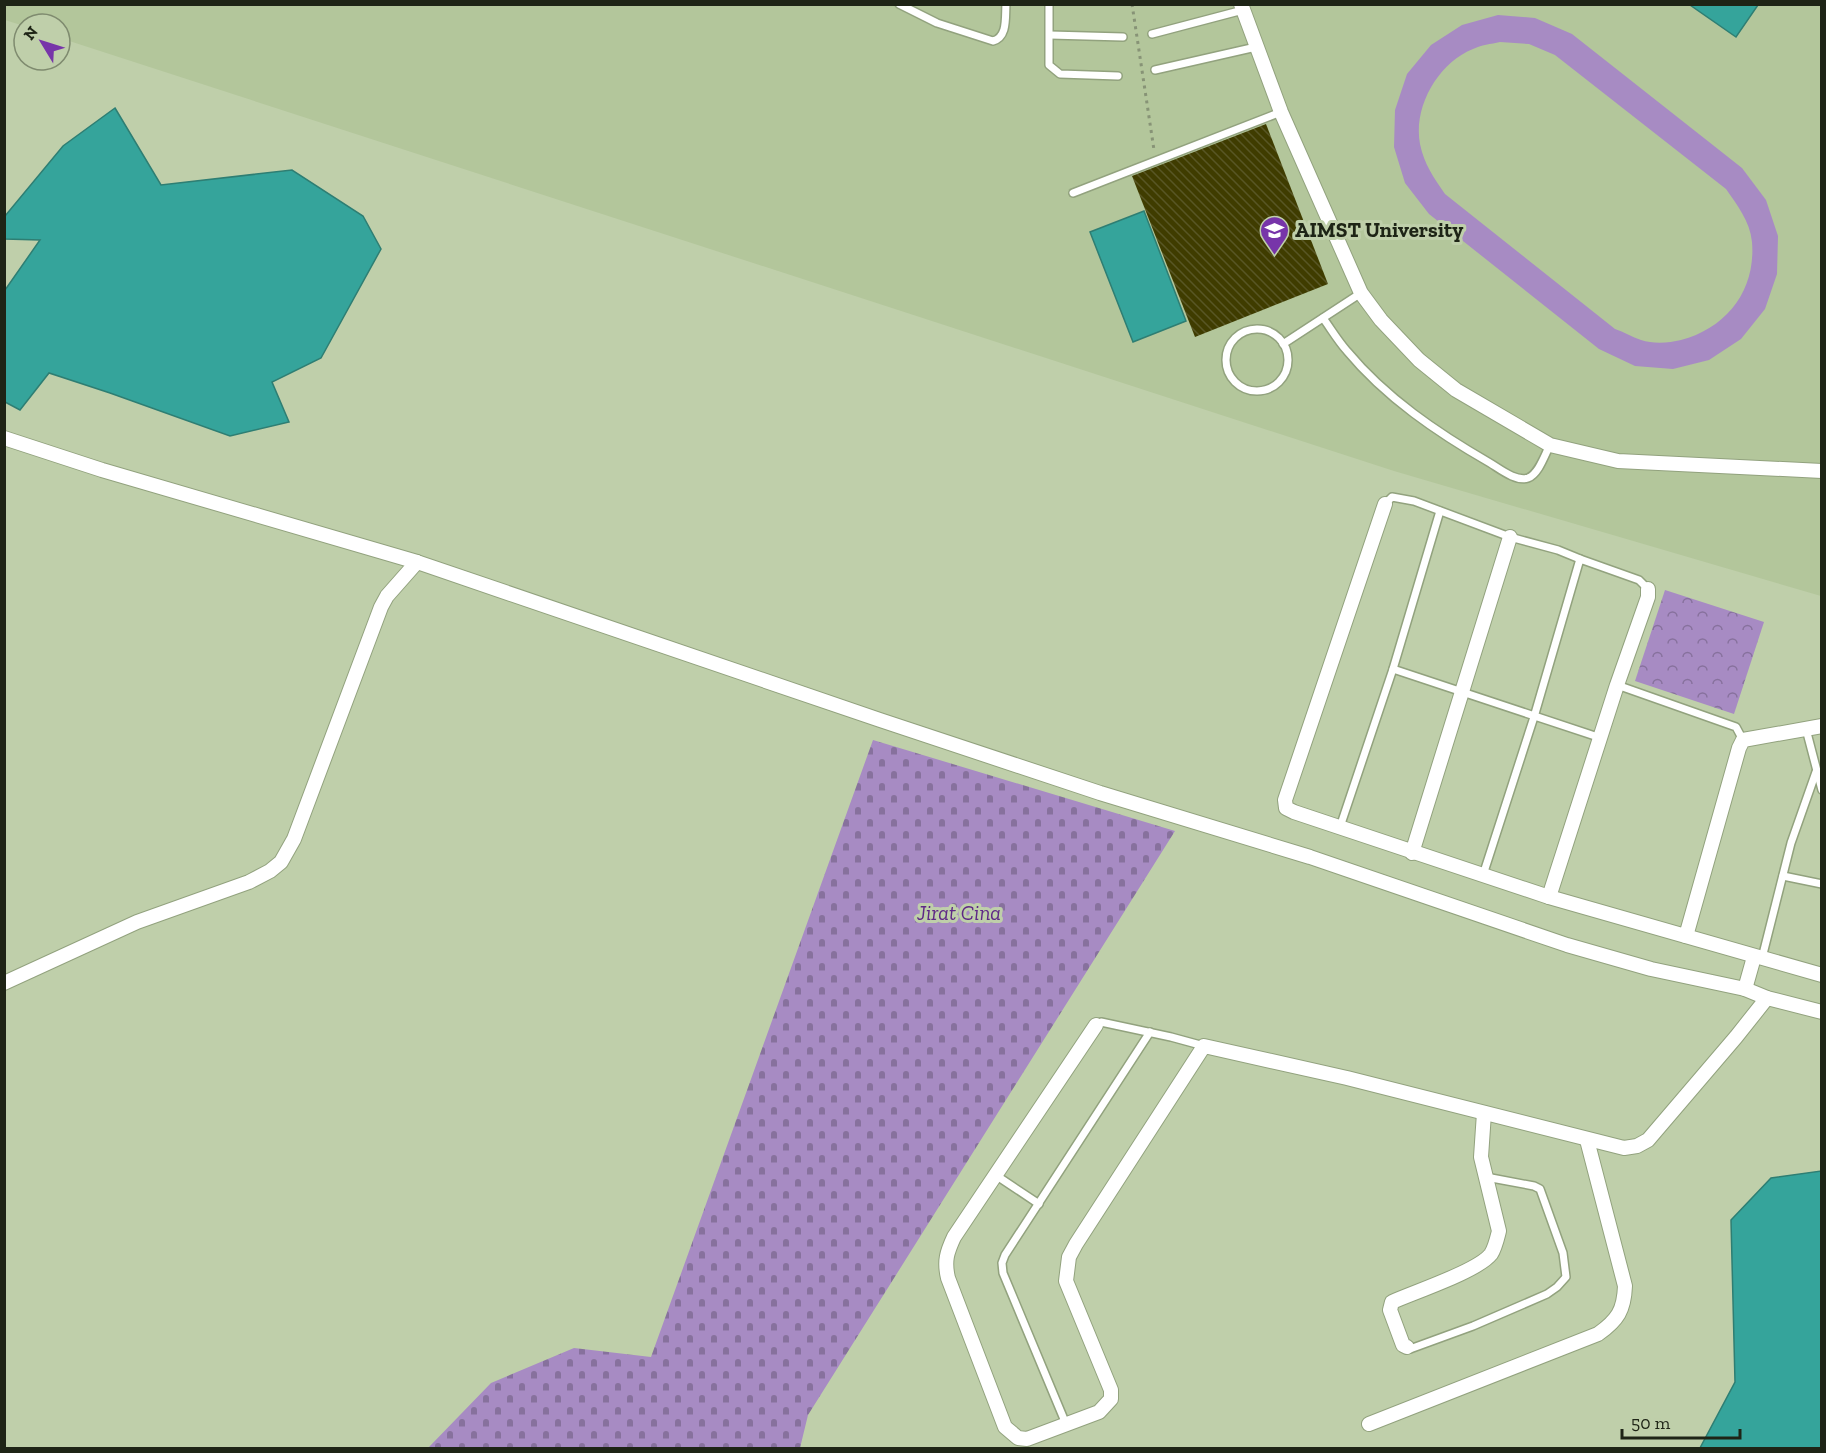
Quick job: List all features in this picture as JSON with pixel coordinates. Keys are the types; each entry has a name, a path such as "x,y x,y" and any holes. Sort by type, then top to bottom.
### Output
{"street":[{"path":"1242,8 1281,112 1361,293 1381,320 1419,360 1456,390 1550,445 1618,461 1821,471"},
{"path":"4,438 102,470 417,562 879,720 1100,793 1310,857 1567,945 1651,969 1745,989 1767,998 1821,1012"},
{"path":"1385,504 1285,800 1286,808 1294,813 1482,877 1821,975"},
{"path":"1412,853 1510,537"},
{"path":"4,983 137,922 249,882 270,871 281,862 294,839 381,607 387,596 417,562"},
{"path":"1549,897 1617,685 1648,597 1648,589"},
{"path":"1686,936 1737,754 1743,740 1821,726"},
{"path":"1745,989 1758,957"},
{"path":"1096,1025 954,1237 946,1253 945,1266 948,1278 1005,1426 1018,1437 1027,1438 1099,1412 1111,1399 1111,1390 1066,1281 1069,1257 1204,1046 1347,1078 1624,1148 1637,1146 1648,1140 1767,998"},
{"path":"1407,1347 1403,1345 1390,1310 1392,1302 1470,1269 1491,1254 1496,1243 1499,1231 1485,1176 1481,1147 1484,1113"},
{"path":"1369,1424 1599,1334 1619,1315 1624,1301 1625,1286 1587,1140"}],"lane":[{"path":"899,4 937,23 993,41 1000,39 1004,33 1006,4"},
{"path":"1049,4 1049,65 1060,74 1118,76"},
{"path":"1152,34 1242,8"},
{"path":"1050,35 1123,38"},
{"path":"1155,70 1256,47"},
{"path":"1073,193 1281,112"},
{"path":"1283,344 1361,293"},
{"path":"1323,318 1346,351 1363,369 1415,415 1451,440 1504,471 1519,479 1529,478 1550,445"},
{"path":"1256,329 1267,331 1283,344 1288,362 1286,372 1273,386 1255,391 1245,389 1231,376 1227,366 1230,345 1246,331 1256,329"},
{"path":"1385,504 1392,497 1399,497 1510,537 1548,546 1580,560 1639,580 1648,589"},
{"path":"1340,827 1393,669 1440,511"},
{"path":"1482,877 1534,717 1580,560"},
{"path":"1393,669 1601,738"},
{"path":"1617,685 1736,727 1743,740"},
{"path":"1805,728 1821,790"},
{"path":"1758,957 1791,843 1816,772"},
{"path":"1783,876 1821,884"},
{"path":"1096,1025 1101,1022 1204,1046"},
{"path":"1066,1424 1003,1273 1002,1263 1150,1032"},
{"path":"997,1176 1039,1204"},
{"path":"1407,1347 1410,1349 1473,1326 1547,1294 1566,1277 1563,1252 1540,1189 1485,1176"}],"path":[{"path":"1132,4 1155,161"}],"shaded area":[{"name":"AIMST University","path":"5,4 1821,5 1821,596 1394,471 72,42 72,12 12,12 12,22 5,20"}],"green space":[{"path":"1498,15 1535,18 1572,34 1742,168 1766,200 1778,236 1777,274 1765,309 1741,339 1709,360 1673,369 1635,366 1599,349 1429,214 1405,183 1394,147 1395,110 1407,74 1431,45 1462,25","holes":["1500,42 1529,44 1555,55 1726,189 1739,207 1751,234 1752,260 1749,276 1735,305 1712,326 1681,340 1661,343 1641,340 1615,329 1445,194 1437,182 1424,158 1419,130 1424,101 1439,75 1460,56 1479,46"]},
{"path":"1665,590 1764,622 1734,714 1635,681"},
{"name":"Jirat Cina","path":"873,740 1175,831 808,1415 800,1448 428,1448 491,1383 574,1348 651,1357"}],"water":[{"path":"1690,5 1758,5 1736,37"},
{"path":"115,108 161,185 292,170 363,216 381,249 321,358 272,382 289,422 230,436 49,373 20,410 5,402 5,290 40,240 5,239 5,216 63,146"},
{"path":"1144,211 1186,321 1133,342 1090,232"},
{"path":"1821,1171 1821,1448 1700,1448 1735,1382 1731,1220 1771,1178"}],"building":[{"path":"1266,124 1328,284 1195,337 1132,176"}],"place":[{"name":"AIMST University","path":"1274,256"}]}
